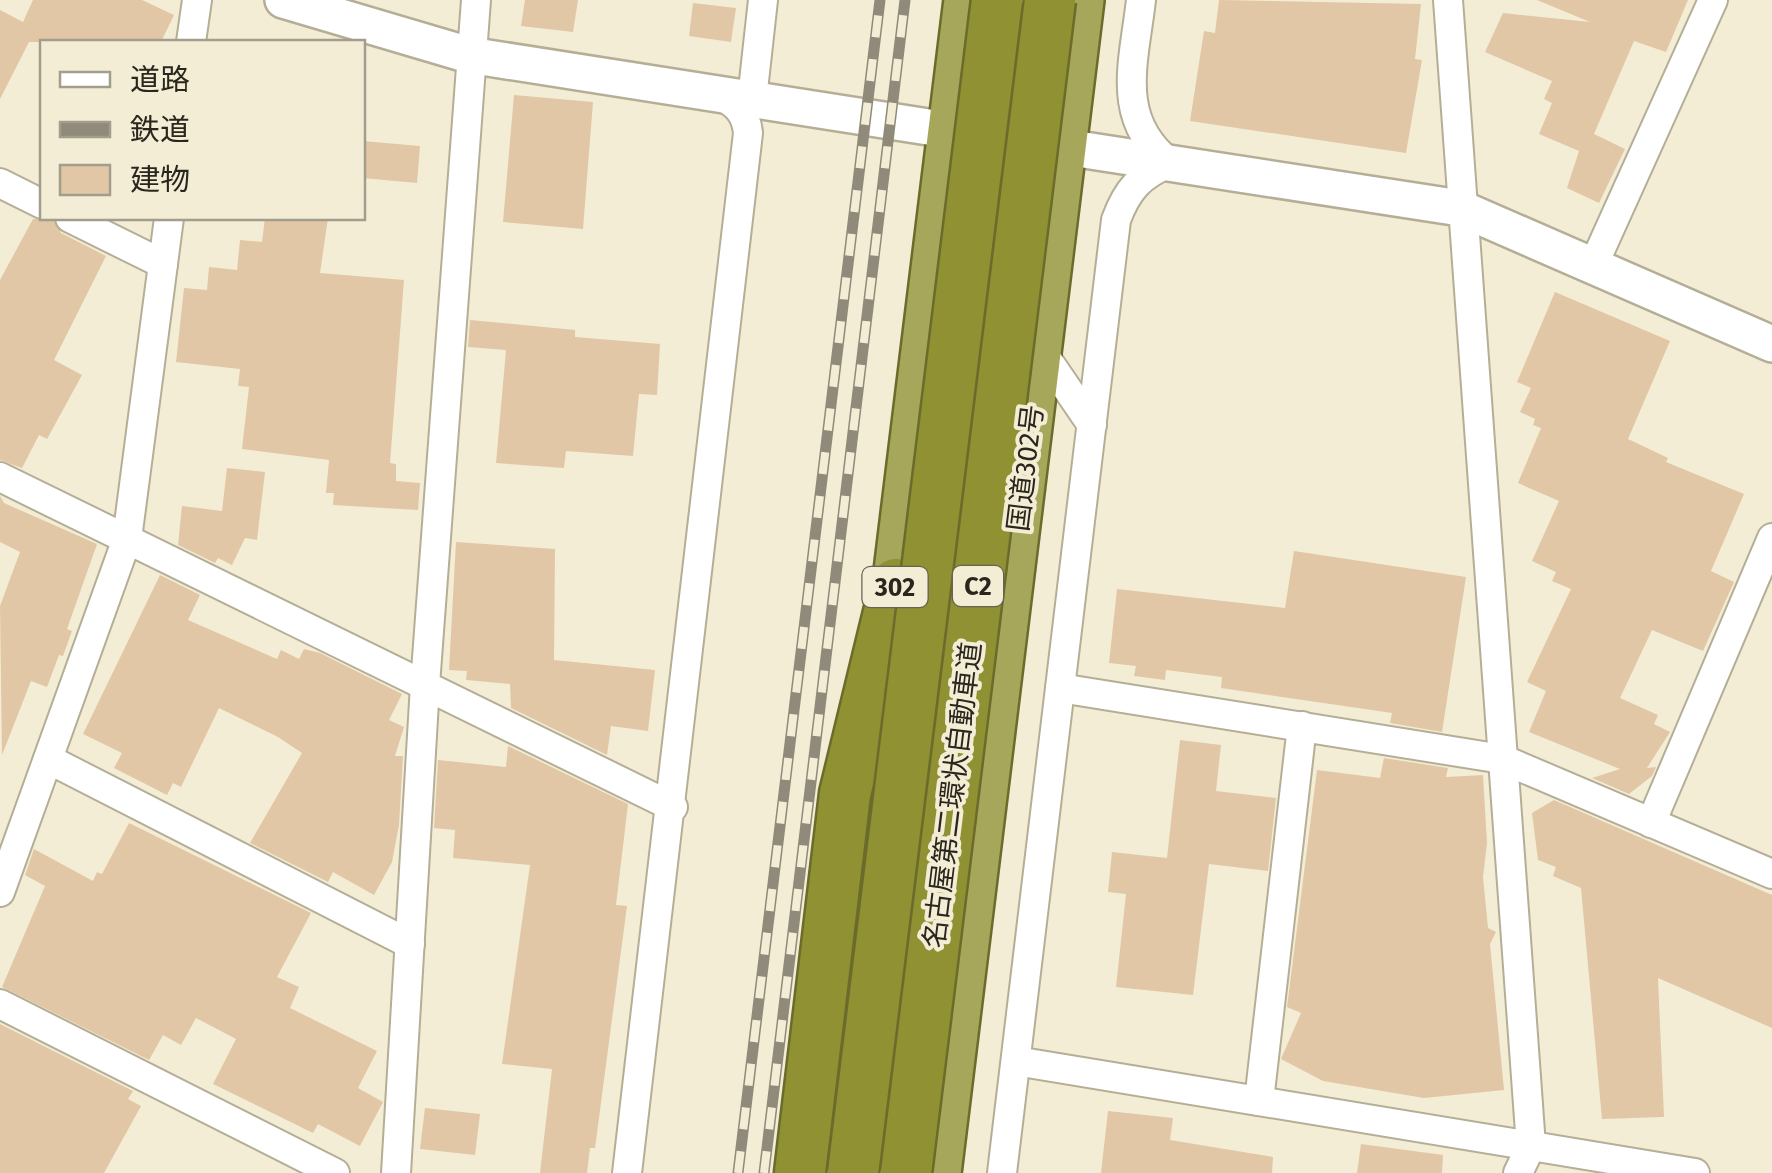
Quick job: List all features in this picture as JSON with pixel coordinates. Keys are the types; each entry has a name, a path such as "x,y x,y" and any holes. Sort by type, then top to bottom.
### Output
{"highway":[{"name":"302","path":"824,1173 966,0"},
{"name":"名古屋第二環状自動車道","path":"854,1173 997,0"},
{"name":"名古屋第二環状自動車道","path":"906,1173 1050,0"},
{"name":"国道302号","path":"938,1173 1081,0"},
{"path":"800,1173 845,794 896,584"}],"street":[{"path":"192,40 197,0"},
{"path":"283,0 469,54 1460,208 1772,344"},
{"path":"396,1173 425,685 476,0"},
{"path":"627,1173 673,807 748,133 747,118 735,96 763,0"},
{"path":"1141,0 1132,106 1138,128 1151,148 1170,162"},
{"path":"1448,0 1460,208 1531,1146 1518,1173"},
{"path":"1593,266 1712,0"},
{"path":"1002,1173 1116,220 1134,185 1147,172 1170,162"},
{"path":"0,182 40,203"},
{"path":"74,220 163,264"},
{"path":"0,892 128,539 169,220"},
{"path":"1040,349 1092,425"},
{"path":"0,477 673,807"},
{"path":"1651,823 1772,538"},
{"path":"1060,688 1502,759 1772,874"},
{"path":"1260,1102 1302,726"},
{"path":"48,759 410,944"},
{"path":"0,1004 335,1173"},
{"path":"1016,1061 1695,1173"},
{"path":"989,1173 1007,1136"}],"building":[{"path":"33,0 142,0 174,15 162,40 29,42 0,99 0,10 23,22"},
{"path":"525,0 578,0 573,32 521,26"},
{"path":"1219,0 1421,4 1415,59 1422,60 1406,153 1190,121 1204,31 1215,33"},
{"path":"1537,0 1688,0 1666,52 1634,41 1594,134 1625,149 1599,203 1567,188 1579,151 1539,134 1552,103 1544,99 1552,81 1485,52 1503,13 1590,22"},
{"path":"693,3 736,8 731,42 689,36"},
{"path":"514,95 593,102 583,229 503,222"},
{"path":"365,141 420,146 417,183 365,178"},
{"path":"33,219 54,220 61,233 106,256 54,360 82,375 47,439 39,435 22,468 0,460 0,280"},
{"path":"265,220 328,220 320,273 404,280 390,463 396,464 396,481 420,483 418,510 333,505 334,493 326,493 329,460 242,449 249,387 238,386 240,369 176,362 184,288 207,290 209,267 237,270 240,240 262,242"},
{"path":"1555,292 1670,341 1628,439 1668,458 1666,462 1744,494 1711,571 1734,582 1703,651 1652,630 1620,698 1658,715 1654,724 1670,732 1647,768 1656,767 1652,776 1629,794 1592,778 1620,769 1529,732 1546,691 1527,682 1571,589 1552,581 1556,572 1532,561 1559,501 1518,483 1541,428 1533,425 1535,419 1520,412 1531,388 1517,382"},
{"path":"470,320 575,330 575,337 660,344 657,395 639,394 633,456 566,451 564,468 496,463 506,350 468,347"},
{"path":"227,468 265,472 257,540 245,538 232,565 218,558 215,563 178,545 182,506 222,511"},
{"path":"0,496 4,503 97,544 67,629 72,631 63,656 59,655 47,687 31,681 2,755 0,606 20,552 0,542"},
{"path":"456,542 555,549 554,660 655,670 648,731 611,726 607,755 511,708 510,684 466,680 467,671 449,670"},
{"path":"1294,551 1466,577 1442,732 1390,723 1392,713 1221,688 1222,677 1166,670 1165,680 1134,676 1136,666 1109,663 1117,589 1285,608"},
{"path":"160,575 200,595 188,620 277,659 281,650 299,659 304,649 320,653 402,694 389,720 404,727 395,756 403,756 399,825 392,862 374,895 333,872 328,882 250,843 302,753 278,737 219,708 181,787 173,783 167,795 114,768 122,753 83,734"},
{"path":"1180,740 1221,745 1216,791 1276,798 1268,871 1209,864 1193,995 1116,987 1126,894 1108,892 1112,852 1167,858"},
{"path":"508,746 628,804 616,905 627,906 595,1148 590,1148 587,1173 540,1173 552,1069 502,1064 530,865 453,858 455,830 434,828 438,760 506,767"},
{"path":"1384,758 1448,768 1446,777 1483,775 1487,843 1483,877 1488,928 1496,932 1490,944 1504,1090 1424,1098 1323,1081 1281,1059 1301,1013 1287,1007 1317,770 1380,778"},
{"path":"1554,800 1772,895 1772,1028 1658,978 1664,1117 1602,1119 1581,888 1553,876 1556,867 1538,860 1532,813"},
{"path":"129,823 311,913 277,977 299,987 290,1008 377,1051 358,1088 383,1102 360,1146 318,1124 313,1133 213,1084 236,1039 196,1018 181,1045 163,1035 149,1060 2,987 45,886 25,875 34,849 93,881 97,872 102,874"},
{"path":"0,1024 133,1091 128,1099 141,1106 104,1173 0,1173"},
{"path":"425,1108 480,1114 475,1155 420,1149"},
{"path":"1108,1111 1173,1118 1170,1140 1273,1157 1272,1173 1101,1173"},
{"path":"1361,1144 1443,1155 1442,1173 1357,1173"}],"railway":[{"path":"738,1173 880,0"},
{"path":"764,1173 905,0"}]}
